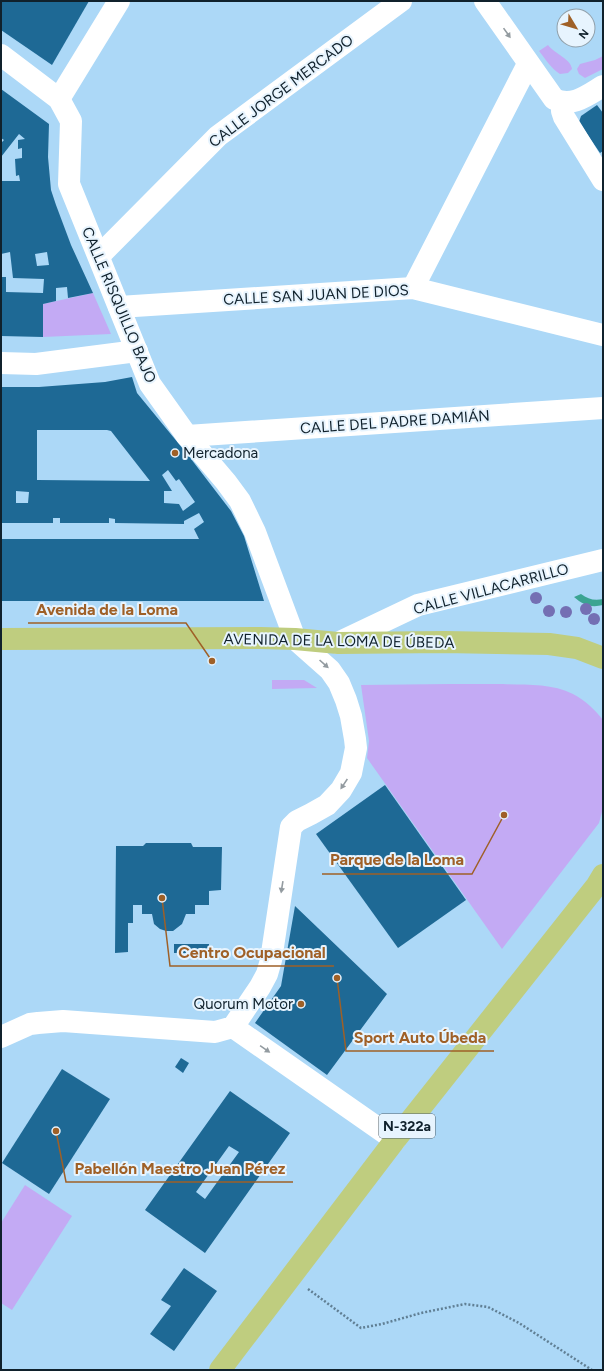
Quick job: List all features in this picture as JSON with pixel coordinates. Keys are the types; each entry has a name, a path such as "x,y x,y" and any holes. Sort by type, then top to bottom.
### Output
{"main road":[{"name":"AVENIDA DE LA LOMA DE ÚBEDA","path":"1,639 295,638 338,643 445,642 549,644 577,648 603,658"},
{"name":"N-322a","path":"220,1370 395,1140 601,880"}],"street":[{"path":"1,55 60,99 119,1"},
{"name":"CALLE JORGE MERCADO","path":"99,256 218,136 401,1"},
{"path":"485,1 554,99 572,101"},
{"path":"413,288 528,64"},
{"path":"603,86 572,101 562,111 564,117 603,180"},
{"name":"CALLE RISQUILLO BAJO","path":"60,99 71,121 69,184 150,384 187,436 240,501 248,516 295,638"},
{"name":"CALLE SAN JUAN DE DIOS","path":"119,307 413,288 603,335"},
{"path":"1,363 36,364 137,351"},
{"name":"CALLE DEL PADRE DAMIÁN","path":"187,436 603,408"},
{"name":"CALLE VILLACARRILLO","path":"338,643 418,606 603,560"},
{"path":"1,1037 30,1024 63,1021 215,1032 232,1027 260,987 269,966 292,827 297,821 320,809 340,790 351,773 356,748 354,728 346,700 339,683 330,670 295,638"},
{"path":"232,1027 395,1140"}],"path":[{"path":"292,1276 361,1328 465,1304 488,1307 519,1323 592,1370"}],"shaded area":[{"path":"548,45 569,62 572,69 568,73 560,74 557,72 539,51"},
{"path":"603,56 603,69 585,78 579,74 577,69 580,64"},
{"path":"93,293 111,334 43,337 43,304"},
{"path":"581,594 591,599 603,599 603,605 587,605 574,597"},
{"path":"272,680 304,680 317,688 272,689"},
{"path":"361,685 530,685 548,686 565,690 582,699 603,720 603,808 599,823 502,949 367,758 369,741"},
{"path":"25,1185 72,1216 12,1310 1,1303 1,1223"}],"building":[{"path":"1,1 89,1 52,65 1,30"},
{"path":"1,89 49,124 48,157 51,190 71,245 93,293 68,298 67,287 56,288 56,301 43,304 43,337 1,336 1,277 6,277 6,292 43,293 44,279 13,278 10,252 1,254 1,181 20,181 19,175 16,176 15,159 22,158 22,148 18,149 18,140 25,139 19,134 1,157 1,143 4,140 1,138","holes":["47,252 49,265 37,266 35,254"]},
{"path":"597,105 603,113 603,151 600,153 579,122 581,116"},
{"path":"132,377 137,393 188,455 231,511 244,536 264,601 1,601 1,539 199,539 194,529 204,522 199,513 184,521 184,524 115,523 115,519 109,518 109,523 60,523 60,518 53,518 53,523 1,523 1,387 39,387 105,382","holes":["37,430 111,431 150,481 37,480","168,470 176,481 179,479 195,502 183,511 179,504 164,503 164,491 172,491 162,475","16,491 29,492 28,503 16,503"]},
{"path":"385,785 466,900 398,948 316,834"},
{"path":"146,843 191,843 193,847 222,847 221,890 209,891 209,905 195,905 195,914 186,914 182,924 173,931 160,929 154,924 152,914 142,914 142,905 133,905 133,923 128,923 128,952 115,953 116,846 143,846"},
{"path":"295,906 387,994 327,1075 255,1023 281,986"},
{"path":"174,944 209,944 209,953 174,953"},
{"path":"181,1058 189,1063 183,1073 175,1067"},
{"path":"62,1069 110,1099 49,1194 2,1163"},
{"path":"230,1091 290,1133 205,1253 145,1210","holes":["229,1146 239,1152 205,1199 196,1192"]},
{"path":"184,1268 217,1291 174,1351 150,1334 171,1306 161,1300"}],"place":[{"name":"Mercadona","path":"175,453"},
{"name":"Avenida de la Loma","path":"212,661"},
{"name":"Parque de la Loma","path":"504,815"},
{"name":"Centro Ocupacional","path":"162,898"},
{"name":"Sport Auto Úbeda","path":"337,978"},
{"name":"Quorum Motor","path":"301,1004"},
{"name":"Pabellón Maestro Juan Pérez","path":"56,1131"}]}
